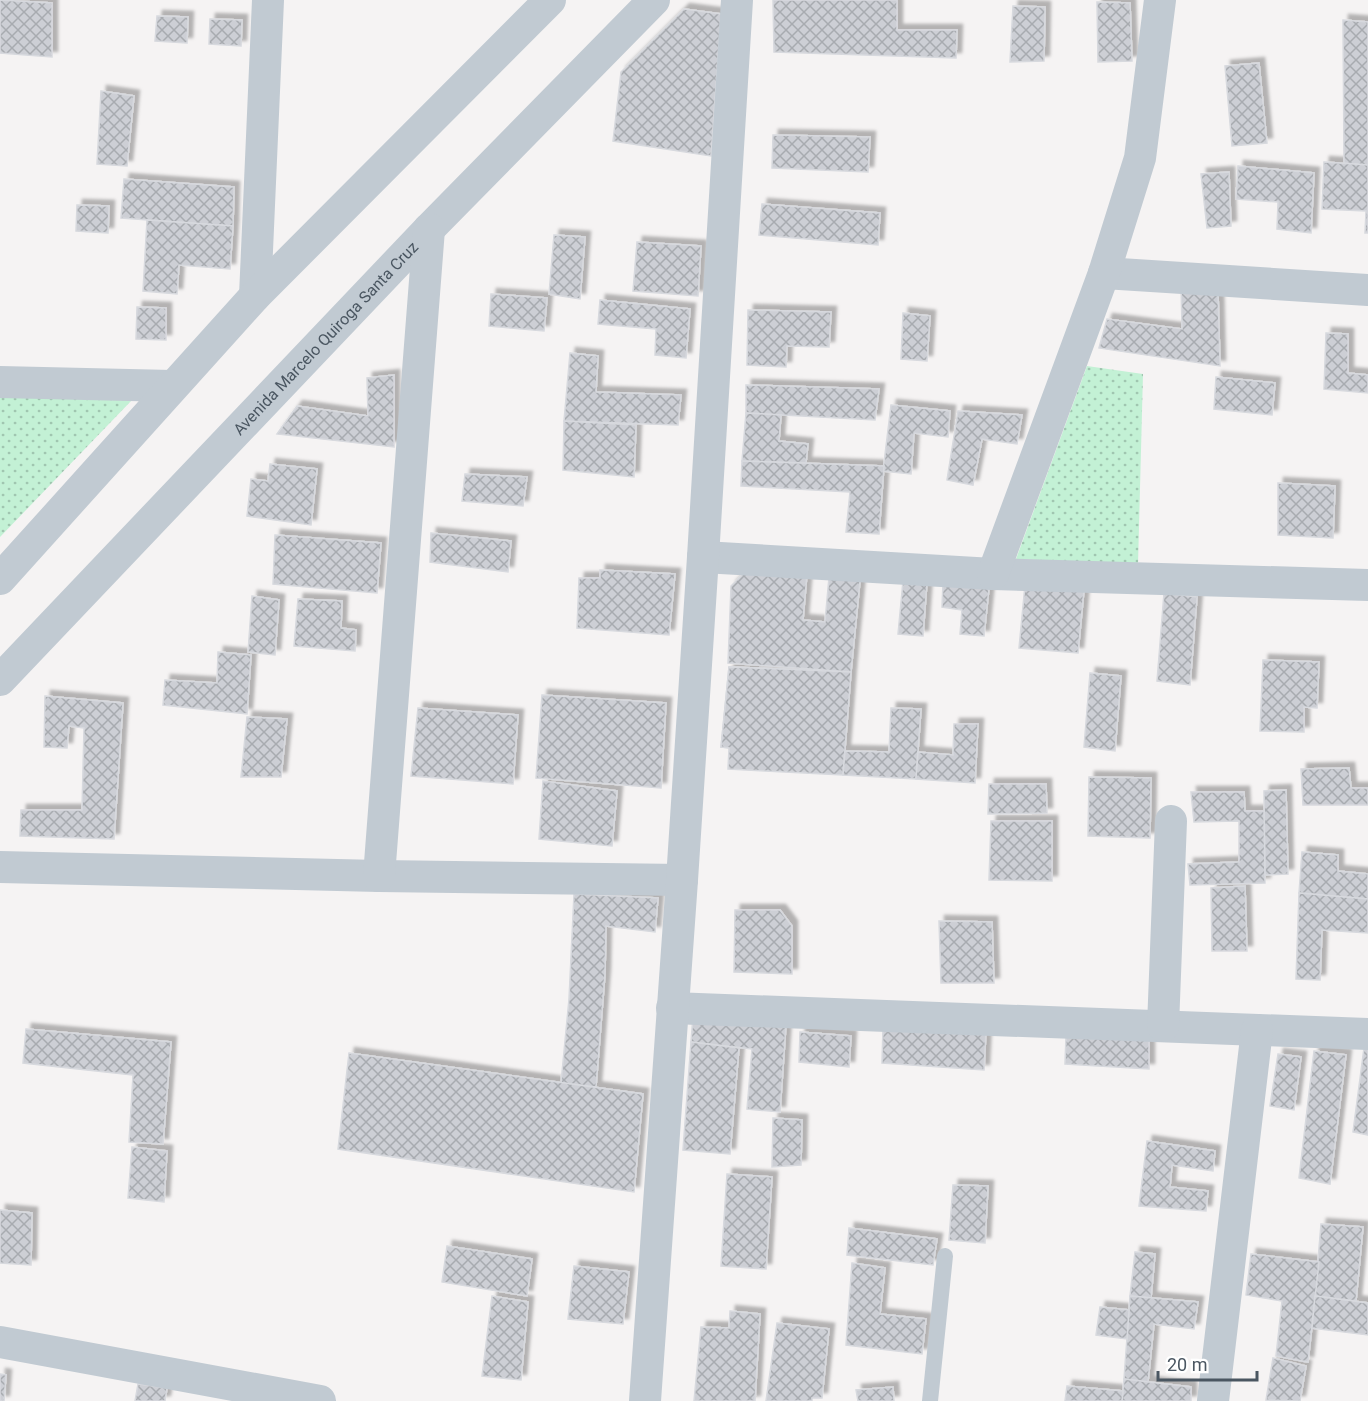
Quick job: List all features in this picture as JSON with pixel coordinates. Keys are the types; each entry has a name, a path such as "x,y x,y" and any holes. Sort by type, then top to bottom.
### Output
{"street":[{"path":"255,296 268,0"},
{"path":"0,579 255,296 550,0"},
{"name":"Avenida Marcelo Quiroga Santa Cruz","path":"0,680 429,229 654,0"},
{"path":"645,1401 682,880 737,0"},
{"path":"993,574 1104,273 1140,158 1160,0"},
{"path":"379,876 429,229"},
{"path":"1104,273 1368,290"},
{"path":"0,382 172,386"},
{"path":"703,557 993,574 1368,585"},
{"path":"1163,1026 1170,821"},
{"path":"0,867 682,880"},
{"path":"672,1008 1368,1034"},
{"path":"1213,1401 1257,1030"},
{"path":"0,1342 320,1401"}],"lane":[{"path":"930,1401 945,1256"}],"green space":[{"path":"1087,366 1143,374 1138,565 1016,559"},
{"path":"0,397 133,399 0,537"}],"building":[{"path":"0,0 52,3 52,57 0,53"},
{"path":"773,0 897,0 897,30 957,30 956,58 774,52"},
{"path":"1097,2 1130,3 1132,61 1098,62"},
{"path":"1013,6 1045,7 1044,61 1010,62"},
{"path":"684,9 721,14 711,156 613,141 621,72"},
{"path":"157,16 188,17 187,43 155,41"},
{"path":"210,19 242,20 241,46 209,44"},
{"path":"1343,20 1368,22 1368,165 1344,163"},
{"path":"1259,63 1267,143 1232,146 1225,66"},
{"path":"101,91 134,96 127,166 97,164"},
{"path":"773,135 870,137 868,172 772,168"},
{"path":"1324,162 1368,165 1368,233 1365,233 1366,211 1322,209"},
{"path":"1238,166 1314,173 1311,233 1277,229 1278,202 1236,199"},
{"path":"1229,172 1231,226 1207,228 1201,174"},
{"path":"124,179 234,187 233,226 121,218"},
{"path":"762,204 880,213 878,245 759,235"},
{"path":"77,205 109,206 108,233 76,231"},
{"path":"147,220 233,226 230,269 179,265 177,294 143,291"},
{"path":"554,235 585,237 580,299 549,294"},
{"path":"637,242 701,246 698,296 633,291"},
{"path":"1181,283 1218,291 1220,366 1099,348 1107,319 1182,329"},
{"path":"491,294 547,298 544,331 489,326"},
{"path":"600,300 690,309 686,358 655,355 656,329 598,324"},
{"path":"137,307 166,308 166,340 136,339"},
{"path":"748,310 831,312 829,347 787,346 786,367 747,365"},
{"path":"903,313 930,316 927,361 901,359"},
{"path":"1326,333 1348,334 1348,373 1368,375 1368,393 1324,389"},
{"path":"570,353 598,356 596,392 681,395 678,425 564,421"},
{"path":"394,375 394,447 277,434 297,406 368,416 367,378"},
{"path":"1216,377 1275,383 1272,415 1214,409"},
{"path":"746,385 879,389 875,420 746,413"},
{"path":"891,405 950,411 948,437 914,433 911,474 883,471"},
{"path":"958,411 1022,415 1017,444 982,439 973,485 947,480"},
{"path":"746,413 781,415 779,441 808,444 806,463 742,461"},
{"path":"564,421 636,425 634,477 563,470"},
{"path":"742,461 884,466 879,534 846,532 850,492 741,486"},
{"path":"270,464 317,469 311,525 247,516 251,479 268,481"},
{"path":"465,474 527,477 523,506 462,501"},
{"path":"1278,483 1335,486 1333,538 1278,535"},
{"path":"431,533 511,541 508,572 430,562"},
{"path":"275,535 381,543 377,593 273,584"},
{"path":"750,567 807,574 803,620 825,622 829,577 860,581 851,672 728,663 731,586"},
{"path":"600,570 675,574 669,635 577,628 579,578 600,578"},
{"path":"903,581 927,582 923,636 898,634"},
{"path":"943,582 989,588 984,636 960,634 962,610 942,607"},
{"path":"1025,585 1084,590 1078,653 1019,648"},
{"path":"1164,593 1197,597 1190,685 1157,681"},
{"path":"252,596 279,600 275,655 248,652"},
{"path":"298,599 342,601 341,628 356,630 355,651 294,646"},
{"path":"218,652 251,655 247,714 163,705 165,680 217,683"},
{"path":"1263,660 1319,662 1317,708 1304,707 1304,732 1260,731"},
{"path":"729,667 810,670 809,701 795,700 793,753 721,747"},
{"path":"729,667 851,672 843,775 728,769 729,748 721,747"},
{"path":"1090,673 1121,676 1115,751 1084,747"},
{"path":"542,695 666,703 661,788 536,778"},
{"path":"45,696 123,703 114,839 20,836 21,810 82,810 84,728 69,726 67,748 44,747"},
{"path":"418,708 518,715 513,784 411,776"},
{"path":"891,708 921,709 916,779 843,775 845,751 889,752"},
{"path":"247,717 287,719 281,777 241,777"},
{"path":"954,724 978,724 975,783 916,779 918,752 953,755"},
{"path":"1349,768 1351,788 1368,788 1368,805 1303,805 1301,769"},
{"path":"1089,777 1151,778 1150,838 1088,836"},
{"path":"543,781 617,791 612,846 539,839"},
{"path":"989,784 1046,784 1047,813 988,814"},
{"path":"1286,790 1288,874 1265,875 1264,791"},
{"path":"1191,792 1244,792 1245,811 1264,811 1265,883 1190,885 1188,864 1239,862 1239,821 1194,822"},
{"path":"991,821 1052,821 1052,881 989,880"},
{"path":"1302,852 1338,855 1338,871 1368,874 1368,899 1299,893"},
{"path":"1245,886 1247,951 1212,951 1211,888"},
{"path":"1299,893 1368,899 1368,933 1322,930 1320,980 1296,979"},
{"path":"574,894 658,898 655,932 606,926 605,974 596,1087 561,1083 569,999"},
{"path":"735,910 780,910 792,926 792,974 734,972"},
{"path":"939,921 992,922 994,983 941,983"},
{"path":"693,1016 786,1025 780,1112 747,1109 752,1049 691,1042"},
{"path":"883,1027 986,1031 984,1070 882,1063"},
{"path":"26,1029 171,1042 163,1144 129,1142 133,1075 23,1063"},
{"path":"800,1032 851,1036 849,1067 799,1062"},
{"path":"1066,1036 1149,1038 1149,1069 1065,1064"},
{"path":"691,1042 739,1048 730,1154 683,1150"},
{"path":"1364,1048 1368,1048 1368,1135 1353,1132"},
{"path":"1314,1051 1346,1055 1330,1184 1299,1178"},
{"path":"349,1053 643,1094 634,1192 338,1149"},
{"path":"1278,1054 1301,1057 1294,1110 1270,1106"},
{"path":"773,1118 802,1120 801,1165 772,1167"},
{"path":"1147,1141 1215,1151 1213,1171 1172,1165 1170,1187 1208,1191 1206,1211 1139,1206"},
{"path":"132,1147 167,1151 164,1202 128,1198"},
{"path":"727,1174 772,1177 766,1269 721,1266"},
{"path":"953,1185 988,1186 985,1243 949,1240"},
{"path":"0,1210 32,1213 31,1265 0,1263"},
{"path":"1321,1224 1363,1227 1356,1301 1315,1296"},
{"path":"849,1228 937,1239 933,1265 847,1255"},
{"path":"447,1246 532,1259 527,1296 442,1282"},
{"path":"1135,1252 1155,1254 1151,1298 1130,1296"},
{"path":"1251,1254 1319,1262 1308,1362 1276,1356 1282,1301 1246,1295"},
{"path":"852,1263 885,1268 880,1314 926,1319 922,1354 846,1345"},
{"path":"574,1266 629,1272 623,1324 568,1319"},
{"path":"492,1296 528,1302 521,1380 482,1376"},
{"path":"1130,1296 1198,1302 1194,1329 1154,1324 1148,1382 1124,1379"},
{"path":"1315,1296 1368,1303 1368,1335 1312,1328"},
{"path":"1100,1307 1129,1310 1127,1339 1096,1335"},
{"path":"730,1311 760,1314 755,1401 694,1401 701,1327 729,1328"},
{"path":"777,1323 829,1329 822,1398 812,1398 812,1401 766,1401"},
{"path":"1273,1358 1306,1366 1300,1401 1266,1400"},
{"path":"0,1374 6,1375 4,1401 0,1401"},
{"path":"1124,1379 1191,1387 1191,1401 1122,1401"},
{"path":"138,1384 167,1388 165,1401 135,1401"},
{"path":"1067,1386 1123,1391 1122,1401 1065,1401"},
{"path":"893,1387 894,1401 858,1401 856,1390"}]}
